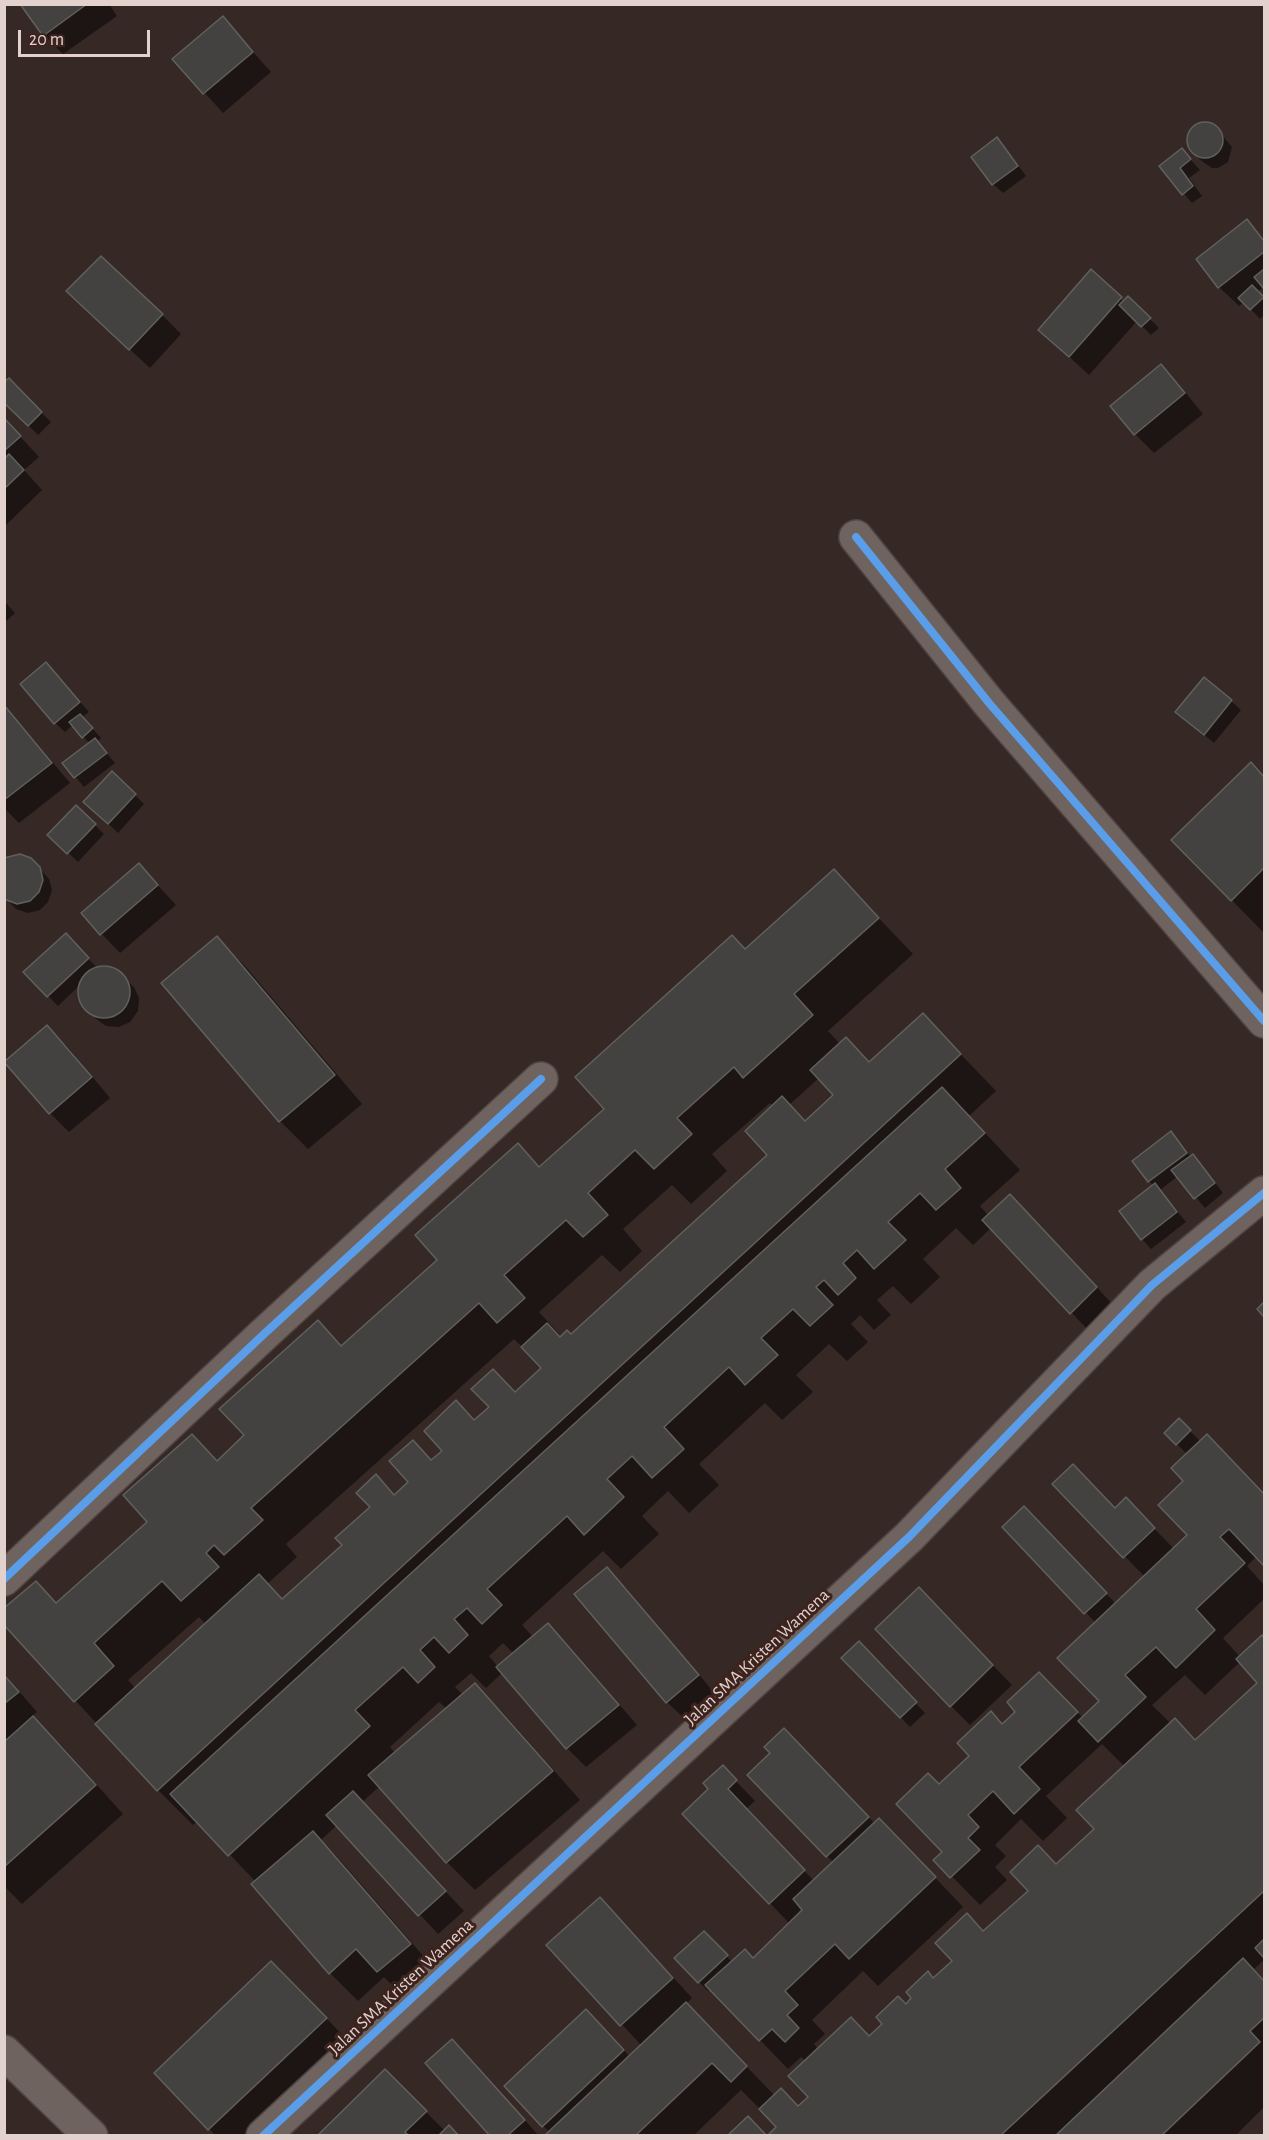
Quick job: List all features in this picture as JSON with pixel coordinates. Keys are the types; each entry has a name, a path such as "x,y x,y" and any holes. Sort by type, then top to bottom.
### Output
{"street":[{"path":"856,537 989,703 1264,1022"},
{"path":"4,1579 263,1335 541,1079"},
{"name":"Jalan SMA Kristen Wamena","path":"263,2136 909,1537 1152,1285 1264,1193"},
{"path":"4,2052 91,2136"}],"building":[{"path":"20,4 87,4 43,36"},
{"path":"223,16 253,52 203,94 172,59"},
{"path":"1205,122 1218,127 1223,140 1218,153 1205,158 1192,153 1187,140 1192,127"},
{"path":"997,137 1018,166 992,185 971,157"},
{"path":"1182,148 1191,159 1180,168 1193,186 1182,195 1159,166"},
{"path":"1247,219 1264,241 1264,252 1218,288 1196,259"},
{"path":"101,256 163,314 129,350 66,291"},
{"path":"1091,269 1122,297 1069,357 1038,330"},
{"path":"1264,269 1264,289 1254,277"},
{"path":"1252,285 1264,297 1250,310 1238,298"},
{"path":"1128,296 1151,318 1141,327 1119,305"},
{"path":"1161,364 1185,393 1134,435 1110,406"},
{"path":"9,378 42,412 28,426 4,403 4,382"},
{"path":"4,418 21,436 4,451"},
{"path":"9,454 24,470 4,489 4,459"},
{"path":"46,662 80,702 54,724 20,684"},
{"path":"1204,677 1232,700 1204,735 1175,712"},
{"path":"4,705 52,763 4,800"},
{"path":"80,714 93,728 82,738 69,722"},
{"path":"95,738 107,753 74,778 62,763"},
{"path":"1251,762 1264,777 1264,868 1231,901 1171,840"},
{"path":"112,771 136,794 108,824 83,802"},
{"path":"76,805 96,824 67,854 47,835"},
{"path":"20,854 31,858 40,867 43,880 39,892 30,901 17,904 4,899 4,858"},
{"path":"139,863 158,885 100,935 81,913"},
{"path":"834,869 879,918 794,994 813,1015 743,1078 734,1067 677,1118 692,1134 654,1169 635,1150 588,1193 608,1215 583,1237 566,1220 504,1275 525,1298 497,1323 479,1303 251,1508 263,1520 224,1555 214,1545 206,1553 219,1567 181,1601 162,1581 94,1643 114,1666 74,1702 4,1625 4,1608 36,1581 56,1603 147,1522 123,1495 192,1434 217,1461 244,1435 219,1409 318,1320 341,1346 437,1260 415,1235 518,1143 539,1167 604,1109 575,1077 732,935 745,949"},
{"path":"66,933 89,958 47,997 23,972"},
{"path":"217,936 335,1075 279,1122 161,983"},
{"path":"104,966 114,968 122,974 128,982 130,992 128,1002 122,1010 114,1016 104,1018 94,1016 86,1010 80,1002 78,992 80,982 86,974 94,968"},
{"path":"923,1013 961,1054 157,1791 95,1724 259,1574 282,1599 342,1545 335,1538 370,1507 356,1493 376,1474 394,1495 408,1482 389,1461 413,1440 431,1460 442,1451 424,1431 456,1400 474,1420 489,1407 471,1389 493,1369 515,1392 541,1368 521,1347 547,1323 560,1337 567,1330 571,1334 767,1155 745,1131 782,1096 805,1121 833,1095 810,1070 846,1037 869,1062"},
{"path":"47,1025 92,1077 49,1114 4,1062"},
{"path":"942,1087 985,1133 945,1169 961,1188 936,1210 920,1193 888,1222 906,1240 874,1269 857,1250 843,1263 856,1278 838,1295 824,1280 816,1287 833,1305 810,1326 793,1309 761,1338 778,1355 745,1385 729,1367 664,1427 684,1449 652,1478 632,1456 607,1479 624,1497 584,1535 567,1516 487,1589 502,1605 482,1624 467,1608 454,1619 468,1635 449,1653 434,1637 420,1650 435,1667 418,1683 403,1667 355,1710 370,1726 228,1856 170,1794"},
{"path":"1171,1131 1187,1153 1148,1182 1132,1161"},
{"path":"1193,1154 1215,1183 1194,1199 1171,1170"},
{"path":"1155,1183 1177,1212 1141,1240 1119,1211"},
{"path":"1010,1194 1097,1287 1070,1314 982,1220"},
{"path":"1264,1302 1264,1317 1257,1309"},
{"path":"1179,1418 1191,1430 1176,1445 1164,1433"},
{"path":"1207,1434 1264,1494 1264,1566 1229,1529 1220,1537 1245,1563 1196,1609 1215,1630 1176,1668 1156,1647 1125,1675 1146,1697 1098,1742 1078,1721 1099,1701 1057,1658 1187,1535 1158,1505 1183,1481 1171,1468"},
{"path":"1073,1464 1115,1508 1126,1497 1155,1528 1123,1558 1052,1484"},
{"path":"1024,1506 1107,1593 1084,1614 1002,1527"},
{"path":"607,1567 699,1675 666,1703 574,1594"},
{"path":"919,1587 993,1665 950,1707 875,1629"},
{"path":"548,1623 619,1705 566,1749 496,1667"},
{"path":"1262,1635 1264,1638 1264,1891 1000,2136 767,2136 776,2127 759,2109 781,2088 798,2106 808,2097 788,2076 851,2017 869,2036 882,2024 876,2017 898,1996 906,2004 911,1998 906,1992 928,1971 933,1978 952,1961 935,1943 967,1913 983,1931 1028,1891 1010,1872 1038,1845 1056,1864 1094,1829 1076,1810 1175,1718 1195,1740 1257,1683 1236,1659"},
{"path":"859,1641 917,1702 900,1718 841,1658"},
{"path":"1039,1672 1078,1712 1019,1767 1040,1789 1014,1814 993,1791 968,1815 979,1827 968,1838 980,1850 950,1878 933,1860 942,1852 896,1804 928,1773 939,1784 969,1756 957,1743 991,1711 1002,1724 1015,1712 1007,1702"},
{"path":"4,1675 19,1692 4,1704"},
{"path":"475,1683 553,1771 446,1863 368,1775"},
{"path":"33,1716 96,1785 4,1867 4,1742"},
{"path":"784,1728 869,1817 826,1857 747,1775 770,1753 764,1747"},
{"path":"723,1765 737,1780 728,1789 805,1870 769,1904 682,1814 708,1789 703,1783"},
{"path":"353,1791 446,1891 418,1916 326,1815"},
{"path":"879,1818 936,1877 849,1959 835,1944 785,1991 798,2005 787,2015 799,2028 785,2042 772,2029 759,2041 705,1985 745,1949 753,1958 802,1910 793,1899"},
{"path":"313,1831 411,1944 377,1972 356,1949 329,1974 251,1884"},
{"path":"600,1897 673,1978 620,2026 546,1945"},
{"path":"704,1931 728,1955 698,1983 674,1958"},
{"path":"1264,1939 1264,1958 1255,1948"},
{"path":"1243,1958 1264,1981 1264,2018 1250,2031 1260,2042 1161,2136 1055,2136"},
{"path":"271,1961 327,2018 208,2130 154,2073"},
{"path":"686,2002 747,2066 731,2082 712,2063 635,2136 544,2136"},
{"path":"586,2009 624,2050 542,2127 504,2086"},
{"path":"452,2039 525,2120 507,2136 490,2136 425,2063"},
{"path":"385,2069 427,2111 405,2132 409,2136 317,2136"},
{"path":"748,2116 767,2136 727,2136"},
{"path":"449,2125 459,2136 438,2136"}],"cycle path":[{"path":"856,537 989,703 1264,1021"},
{"path":"4,1579 263,1335 541,1079"},
{"path":"263,2136 909,1537 1152,1285 1264,1193"}]}
